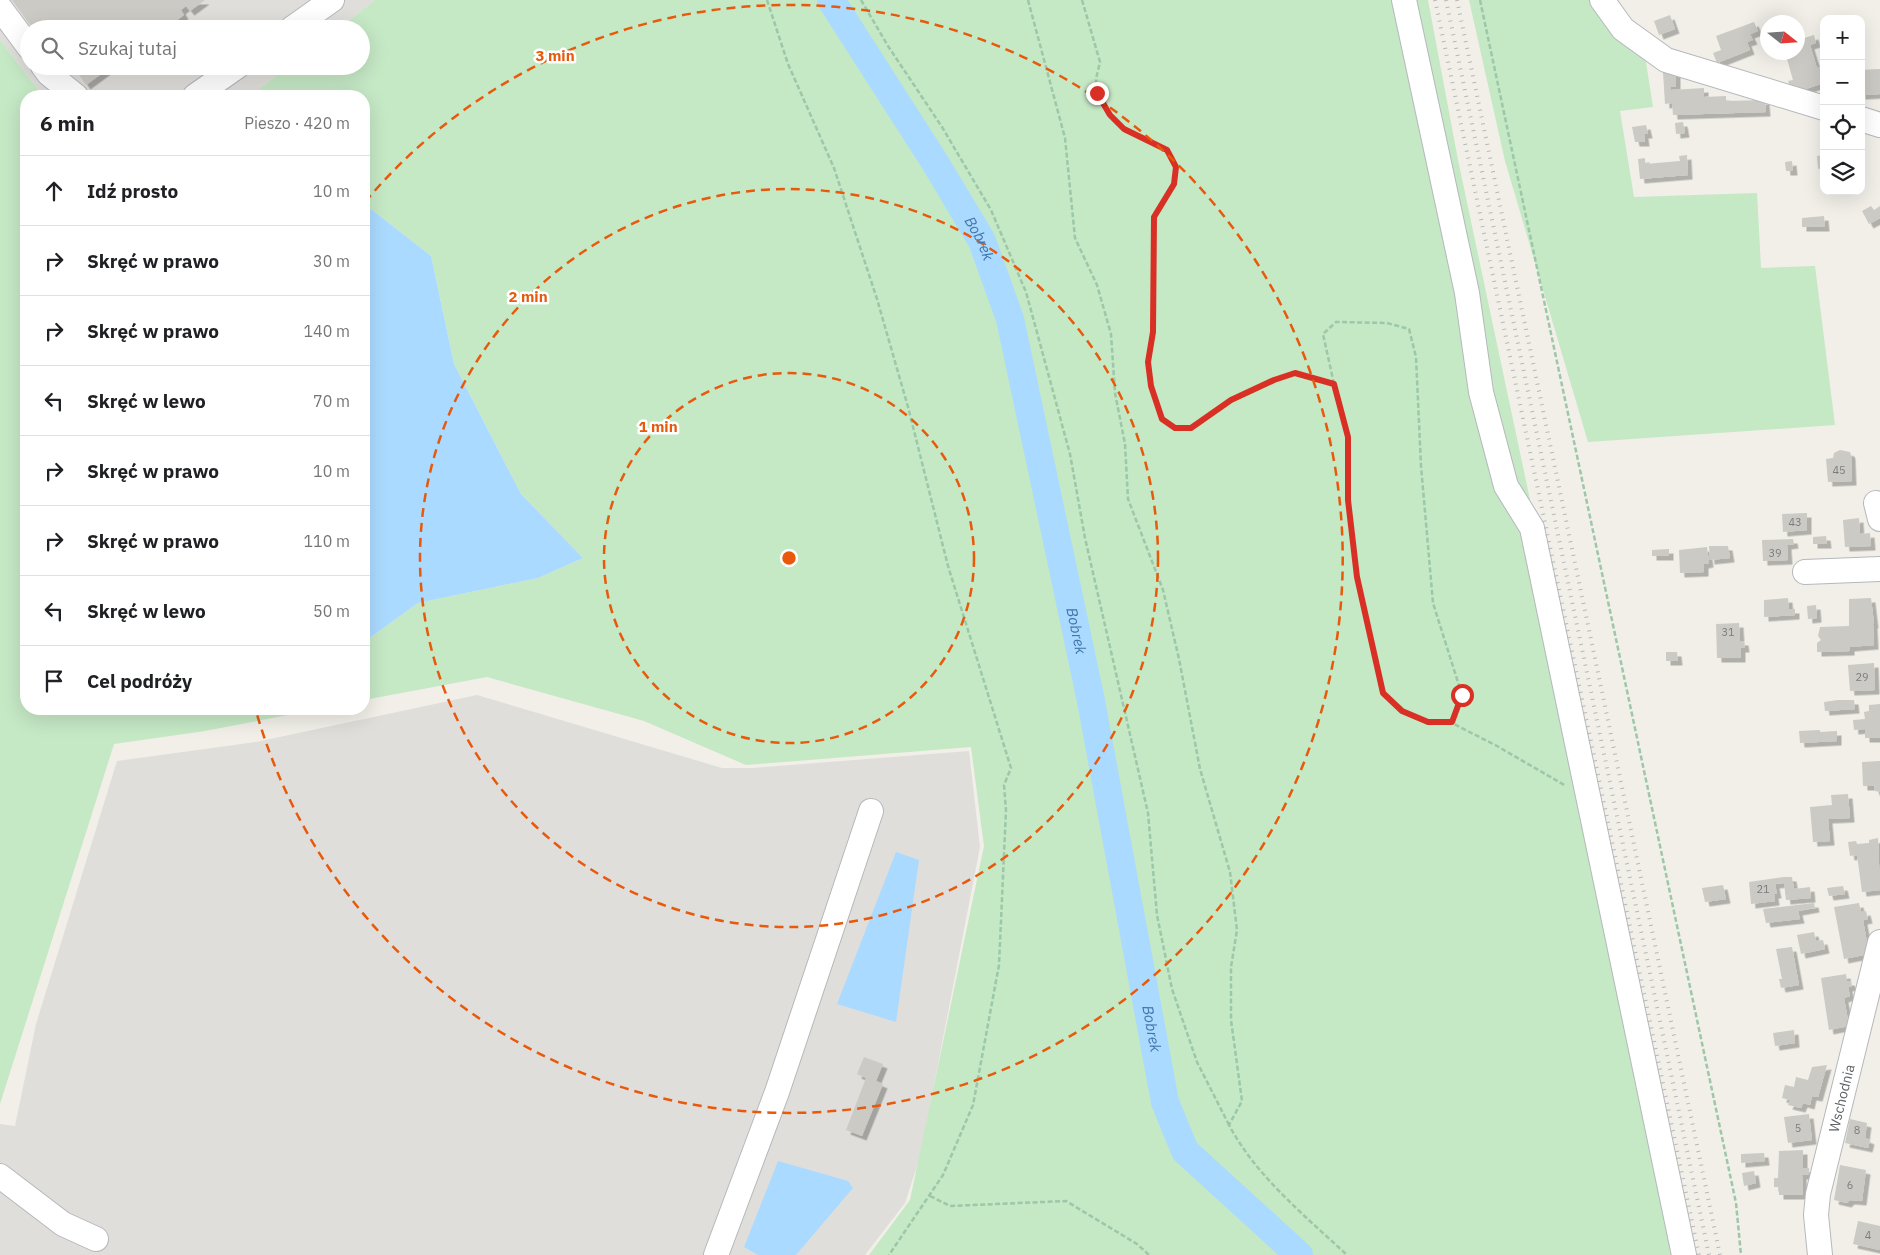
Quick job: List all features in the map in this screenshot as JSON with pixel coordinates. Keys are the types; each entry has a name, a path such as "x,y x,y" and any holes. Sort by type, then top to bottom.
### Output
{"street":[{"path":"304,20 332,0"},
{"path":"1404,0 1467,294 1481,392 1506,486 1532,528 1684,1255"},
{"path":"1602,0 1623,29 1666,60 1820,107"},
{"path":"0,8 20,35"},
{"path":"50,75 69,90"},
{"path":"204,90 225,75"},
{"path":"1865,120 1880,125"},
{"path":"1805,572 1880,569"},
{"path":"716,1255 777,1092 871,811"},
{"name":"Wschodnia","path":"1820,1255 1816,1215 1818,1194 1880,942"},
{"path":"0,1176 63,1224 96,1239"}],"path":[{"path":"767,0 788,64 834,168 877,300 908,406 948,566 1011,768 1004,785 1006,810 999,965 973,1106 943,1175 889,1255"},
{"path":"861,0 888,46 942,127 991,210 1026,292 1070,454 1085,538 1148,813 1157,916 1172,989 1197,1062 1238,1143 1290,1202 1347,1255"},
{"path":"1028,0 1065,138 1075,238 1097,285 1112,334 1115,393 1125,444 1128,500 1163,590 1179,659 1200,769 1230,872 1237,930 1231,967 1231,1020 1242,1101 1229,1125"},
{"path":"1082,0 1100,62 1096,80 1097,93 1110,115 1124,129 1167,150 1176,167 1174,184 1154,217 1153,332 1148,362 1151,386 1162,419 1175,428 1191,428 1231,400 1274,380 1295,373 1334,384"},
{"path":"1480,0 1736,1203 1741,1255"},
{"path":"1452,722 1462,695 1433,603 1421,466 1416,357 1409,329 1387,323 1336,322 1323,334 1348,437 1348,500 1357,577 1383,693 1402,711 1428,722 1452,722 1497,746 1555,781 1573,790 1587,790"},
{"path":"930,1196 950,1206 1066,1201 1137,1244 1149,1255"}],"shaded area":[{"path":"0,0 375,0 349,20 20,20 20,66 0,40"},
{"path":"27,75 277,75 258,90 38,90"},
{"path":"477,695 722,768 752,768 969,751 980,847 920,1157 905,1203 865,1255 0,1255 0,1124 15,1126 36,1024 117,761 256,742"}],"green space":[{"path":"375,0 1428,0 1458,160 1690,1255 869,1255 910,1200 984,846 971,747 746,765 644,721 487,677 370,699 370,638 418,603 538,578 583,558 521,494 454,364 431,256 370,210 370,90 258,90 277,75 370,75 370,20 349,20"},
{"path":"1469,0 1603,0 1643,43 1653,107 1620,111 1634,197 1757,193 1761,268 1815,266 1835,425 1588,442 1505,161"},
{"path":"0,40 20,66 20,75 27,75 38,90 20,90 20,715 288,715 205,731 114,744 0,1104"}],"water":[{"path":"370,210 431,256 454,364 521,494 583,558 538,578 418,603 370,638"},
{"path":"896,852 919,860 896,1022 837,1004"},
{"path":"778,1161 848,1181 853,1188 796,1255 758,1255 744,1247"}],"building":[{"path":"12,0 205,0 190,11 186,6 181,10 184,15 177,20 26,20"},
{"path":"1670,15 1675,29 1659,35 1654,21"},
{"path":"1754,22 1758,31 1750,34 1753,40 1747,42 1750,50 1717,63 1713,53 1721,50 1716,36"},
{"path":"1814,35 1816,43 1810,45 1817,68 1820,67 1820,84 1796,92 1795,86 1790,87 1788,81 1793,80 1787,60 1805,60 1805,38"},
{"path":"1880,69 1880,94 1865,95 1865,70"},
{"path":"1663,72 1676,72 1676,87 1671,87 1671,90 1704,88 1704,97 1726,96 1726,101 1765,100 1766,112 1673,115 1672,103 1665,104"},
{"path":"79,75 100,75 86,85"},
{"path":"1683,122 1685,133 1676,134 1675,123"},
{"path":"1646,125 1648,134 1644,134 1645,142 1635,142 1632,127"},
{"path":"1687,155 1688,175 1640,179 1638,159 1645,158 1645,164 1680,161 1679,156"},
{"path":"1817,156 1820,156 1820,169 1818,169"},
{"path":"1792,161 1793,171 1786,171 1785,162"},
{"path":"1871,206 1874,210 1880,206 1880,218 1869,224 1862,211"},
{"path":"1824,216 1825,227 1802,227 1802,218"},
{"path":"1840,450 1850,452 1852,481 1828,482 1826,459 1833,458 1834,453"},
{"path":"1807,513 1807,530 1783,532 1782,514"},
{"path":"1859,518 1860,534 1870,533 1871,546 1845,547 1843,520"},
{"path":"1826,536 1827,544 1813,544 1813,537"},
{"path":"1793,539 1794,544 1787,545 1788,560 1763,561 1762,540"},
{"path":"1709,546 1728,546 1730,558 1710,560"},
{"path":"1707,547 1709,563 1704,564 1704,572 1680,573 1679,550"},
{"path":"1669,549 1669,556 1652,556 1652,550"},
{"path":"1788,598 1789,609 1795,609 1795,615 1764,617 1764,600"},
{"path":"1871,598 1874,645 1850,647 1850,651 1817,652 1817,643 1821,640 1818,636 1820,627 1849,626 1849,599"},
{"path":"1816,605 1817,618 1808,619 1807,606"},
{"path":"1739,623 1740,641 1744,641 1745,648 1741,648 1741,658 1717,658 1716,624"},
{"path":"1666,652 1677,652 1678,661 1666,661"},
{"path":"1874,663 1875,690 1850,691 1848,665"},
{"path":"1854,700 1855,709 1825,711 1824,702"},
{"path":"1880,704 1880,738 1865,738 1865,729 1854,730 1853,720 1865,719 1864,712 1869,711 1869,705"},
{"path":"1820,730 1820,732 1837,731 1837,741 1800,743 1799,731"},
{"path":"1880,761 1880,792 1875,791 1874,786 1863,786 1862,762"},
{"path":"1848,794 1850,818 1828,819 1830,841 1813,842 1810,807 1832,805 1831,795"},
{"path":"1878,838 1880,890 1862,892 1857,855 1850,856 1848,842 1856,841 1857,844 1869,843 1869,840"},
{"path":"1792,877 1794,889 1810,887 1811,898 1786,900 1784,883 1775,884 1777,894 1774,894 1775,901 1751,904 1749,882"},
{"path":"1723,885 1726,899 1705,902 1702,888"},
{"path":"1843,886 1845,894 1829,896 1827,888"},
{"path":"1814,903 1815,908 1798,911 1800,919 1766,923 1763,909"},
{"path":"1859,903 1861,912 1866,911 1868,919 1863,920 1869,954 1844,959 1834,907"},
{"path":"1814,932 1816,941 1823,940 1825,949 1801,954 1797,935"},
{"path":"1792,947 1799,985 1781,988 1779,979 1782,979 1776,949"},
{"path":"1846,974 1847,981 1850,981 1852,986 1848,987 1850,996 1844,998 1849,1026 1829,1030 1821,978"},
{"path":"1794,1030 1795,1043 1775,1046 1773,1033"},
{"path":"864,1057 883,1064 876,1081 883,1084 862,1136 846,1130 866,1078 857,1074"},
{"path":"1827,1065 1818,1097 1812,1096 1810,1105 1803,1103 1801,1108 1788,1105 1790,1100 1782,1098 1785,1085 1794,1087 1796,1077 1808,1080 1812,1067"},
{"path":"1809,1114 1812,1140 1788,1143 1784,1117"},
{"path":"1850,1119 1867,1123 1865,1138 1870,1140 1868,1148 1845,1143"},
{"path":"1803,1150 1803,1168 1809,1168 1809,1175 1802,1175 1803,1195 1779,1195 1779,1187 1774,1187 1774,1178 1778,1178 1779,1151"},
{"path":"1764,1153 1765,1161 1741,1163 1741,1154"},
{"path":"1840,1165 1866,1170 1862,1201 1850,1200 1847,1203 1834,1200"},
{"path":"1754,1171 1756,1183 1744,1186 1742,1173"},
{"path":"1858,1221 1880,1226 1880,1250 1853,1244"}],"waterway":[{"name":"Bobrek","path":"831,0 936,164 982,241 1010,319 1091,701 1165,1102 1185,1151 1299,1255"}],"railway":[{"path":"1435,0 1699,1255"},
{"path":"1446,0 1709,1255"},
{"path":"1457,0 1720,1255"}],"route":[{"path":"1097,93 1110,115 1124,129 1167,150 1176,167 1174,184 1154,217 1153,332 1148,362 1151,386 1162,419 1175,428 1191,428 1231,400 1274,380 1295,373 1334,384 1348,437 1348,500 1357,577 1383,693 1402,711 1428,722 1452,722 1462,695"}]}
